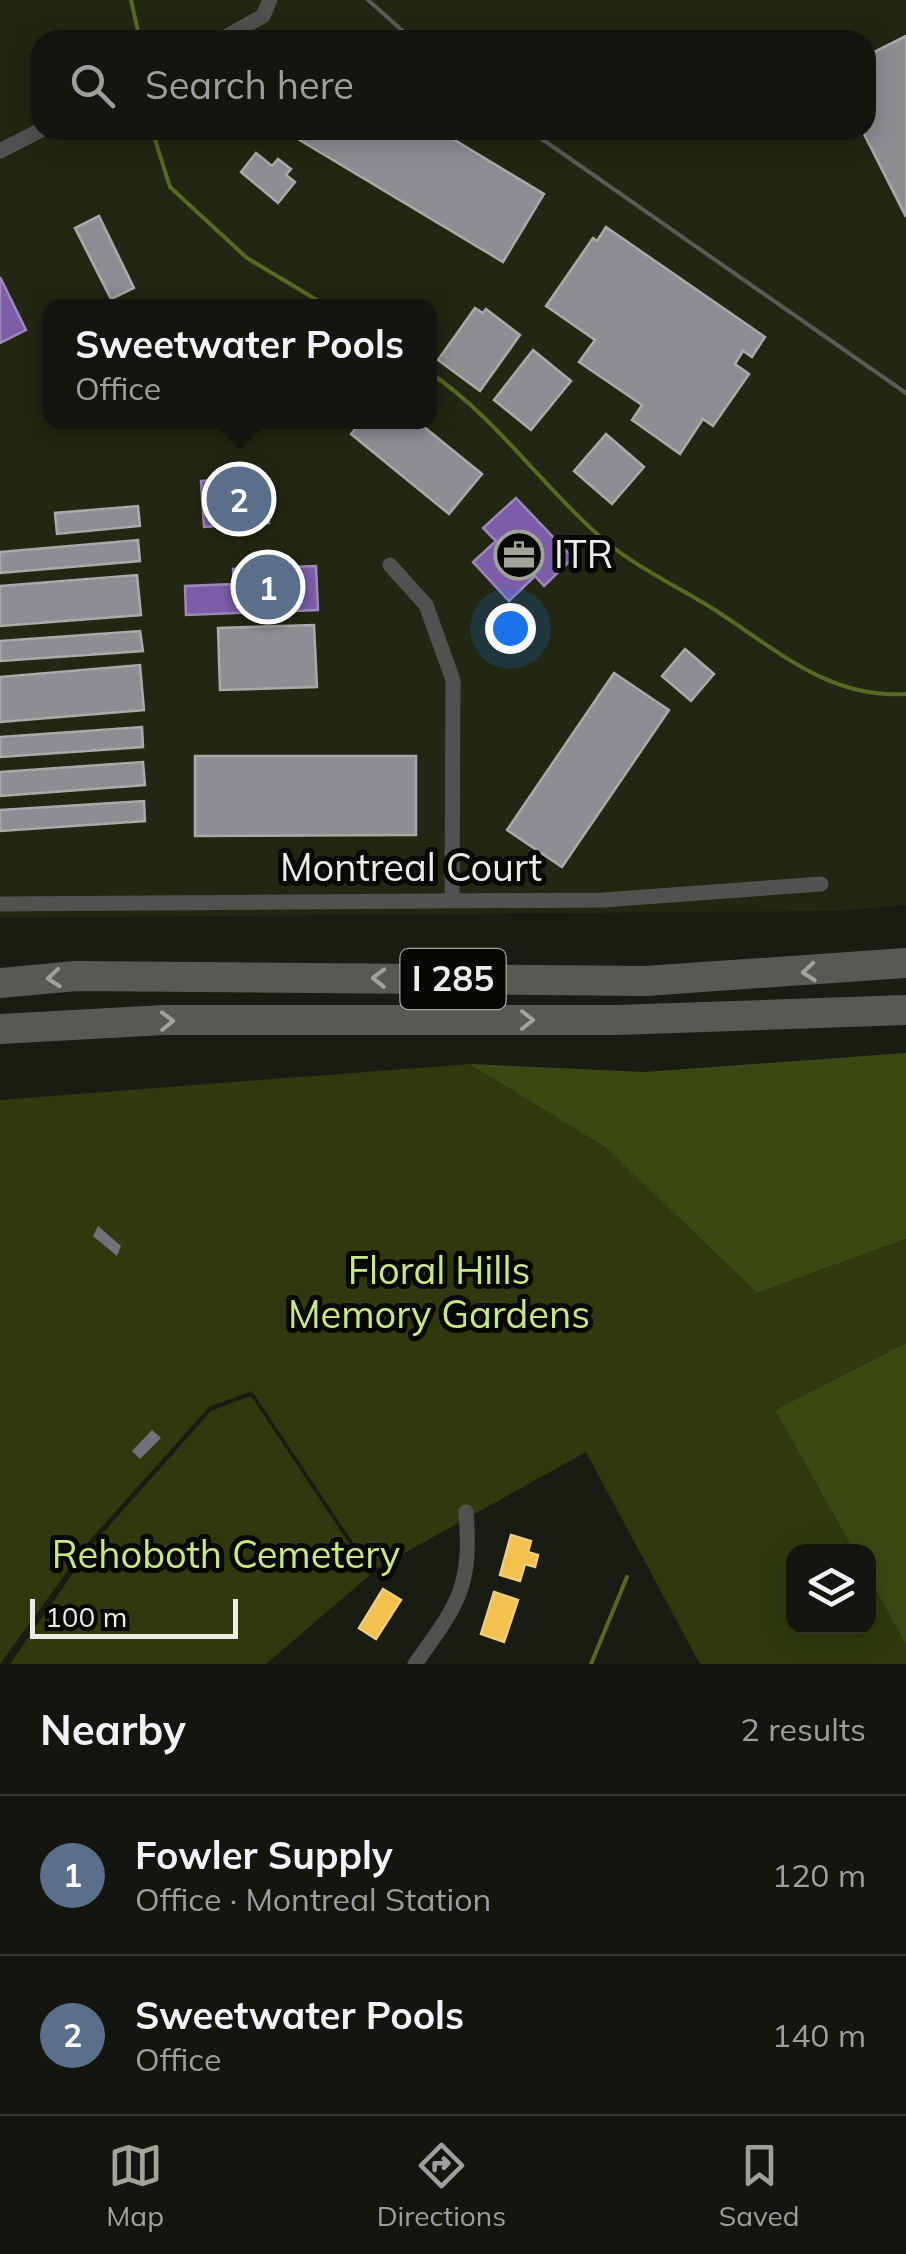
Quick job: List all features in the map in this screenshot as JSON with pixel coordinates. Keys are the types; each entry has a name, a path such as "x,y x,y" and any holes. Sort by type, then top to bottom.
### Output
{"highway":[{"name":"I 285","path":"0,983 76,976 645,981 906,963"},
{"name":"I 285","path":"5,1030 164,1020 616,1020 906,1010"}],"street":[{"path":"238,30 264,16 270,0"},
{"path":"0,151 30,136"},
{"path":"390,565 426,604 453,680 452,900"},
{"name":"Montreal Court","path":"0,904 603,900 821,884"},
{"path":"415,1664 449,1616 466,1583 470,1557 466,1512"}],"shaded area":[{"path":"0,0 906,0 906,905 836,911 0,918"}],"green space":[{"path":"906,1053 906,1239 757,1293 605,1147 469,1064 645,1072"},
{"name":"Floral Hills Memory Gardens","path":"469,1064 605,1147 757,1293 906,1239 906,1343 775,1410 850,1544 786,1544 786,1634 876,1634 876,1591 906,1645 906,1664 700,1664 586,1452 372,1571 252,1391 209,1407 90,1540 0,1664 0,1100"},
{"path":"906,1343 906,1645 876,1591 876,1544 850,1544 775,1410"},
{"name":"Rehoboth Cemetery","path":"251,1396 370,1575 266,1664 10,1664 94,1543 211,1411"}],"building: Homes":[{"path":"511,1535 531,1541 528,1552 538,1555 535,1567 525,1564 520,1581 500,1575"},
{"path":"383,1589 401,1600 376,1639 359,1628"},
{"path":"494,1592 518,1600 504,1642 481,1634"}],"building: Offices":[{"path":"0,277 26,330 0,343"},
{"path":"266,477 269,523 204,527 201,481"},
{"path":"516,498 573,558 544,586 535,576 509,601 473,562 496,541 483,528"},
{"path":"316,566 318,610 186,615 185,586 234,584 233,569"}],"building: Industry":[{"path":"906,36 906,217 867,140 876,140 876,51"},
{"path":"300,140 455,140 544,194 503,262"},
{"path":"256,153 272,166 278,159 291,169 286,175 295,182 278,203 241,172"},
{"path":"99,216 134,288 111,299 75,228"},
{"path":"606,227 765,337 752,357 743,351 735,364 749,374 713,426 703,419 680,454 632,420 642,405 579,362 595,340 546,306 593,238 597,241"},
{"path":"475,308 483,313 486,309 520,335 480,391 438,360"},
{"path":"533,350 571,381 531,430 494,400"},
{"path":"355,429 427,429 482,474 449,514 351,434"},
{"path":"606,434 644,467 612,504 574,471"},
{"path":"138,506 140,526 57,534 55,513"},
{"path":"138,540 140,561 0,573 0,552"},
{"path":"137,575 141,615 0,626 0,586"},
{"path":"314,625 317,687 220,690 218,628"},
{"path":"140,631 143,651 0,661 0,641"},
{"path":"685,649 714,674 691,701 662,676"},
{"path":"140,665 144,710 0,722 0,677"},
{"path":"614,673 669,710 562,867 507,830"},
{"path":"142,727 143,747 0,757 0,737"},
{"path":"195,756 416,756 416,835 195,836"},
{"path":"143,762 145,785 0,796 0,772"},
{"path":"144,801 145,821 0,831 0,810"}],"building: Other":[{"path":"98,1226 121,1246 117,1256 93,1236"},
{"path":"152,1430 161,1438 140,1459 132,1451"}],"waterway":[{"path":"131,0 138,30"},
{"path":"155,140 170,187 247,258 315,299"},
{"path":"437,378 476,410 583,521 631,560 804,669 852,688 906,694"},
{"path":"591,1664 627,1577"}],"railway":[{"path":"368,0 402,30"},
{"path":"543,140 906,393"}],"place":[{"name":"Sweetwater Pools","path":"239,499"},
{"name":"ITR","path":"519,555"},
{"name":"Fowler Supply","path":"268,587"}]}
